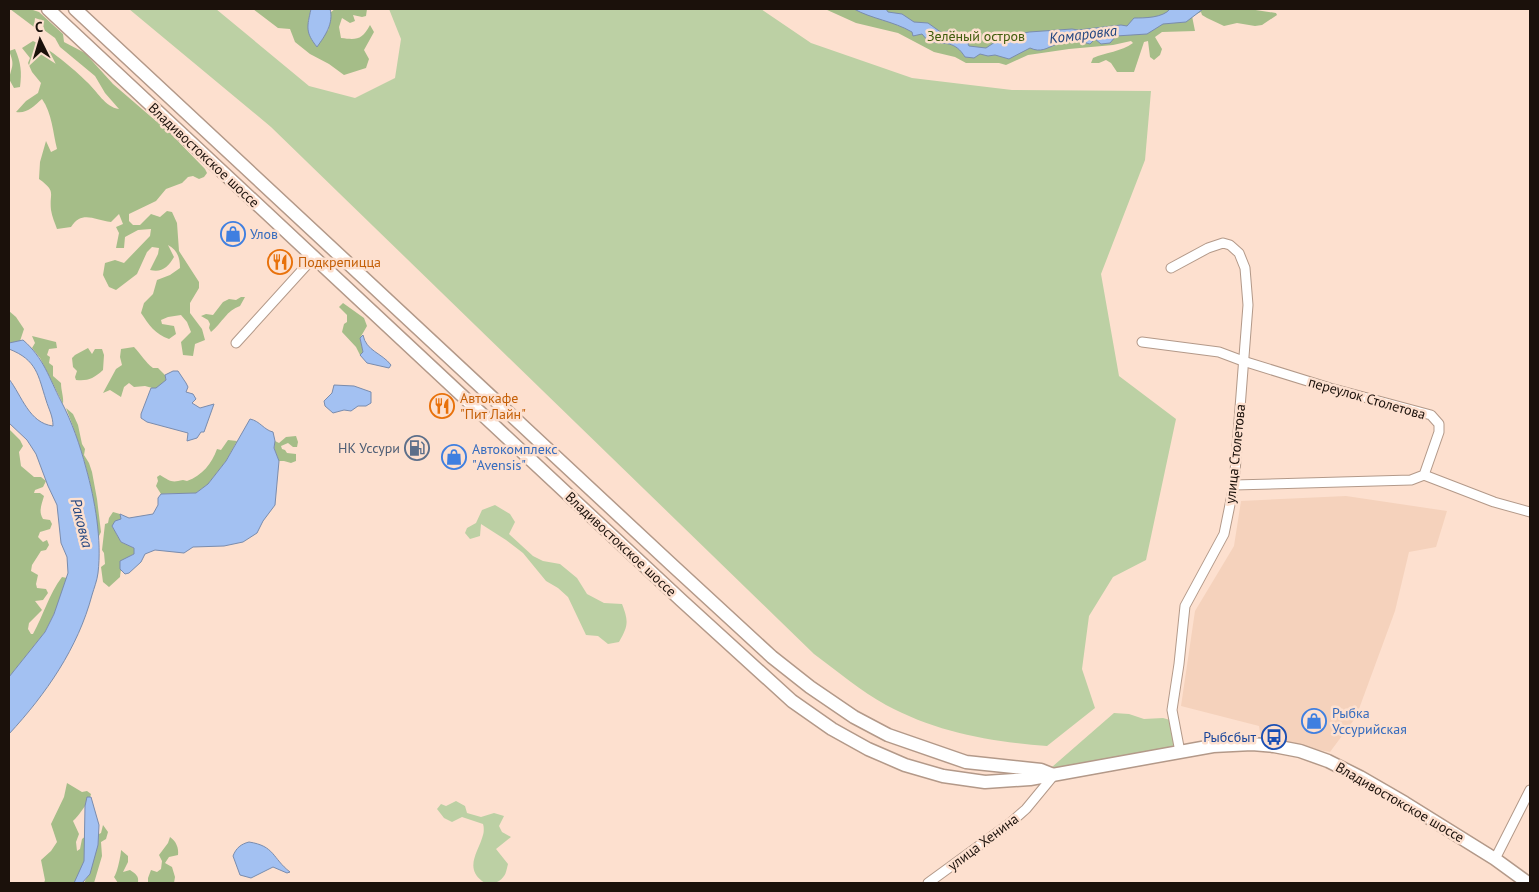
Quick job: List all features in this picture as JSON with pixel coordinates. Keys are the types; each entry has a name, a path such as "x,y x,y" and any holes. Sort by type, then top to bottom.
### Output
{"highway":[{"name":"Владивостокское шоссе","path":"48,9 681,600 792,701 832,729 868,749 905,765 943,776 985,782 1030,779 1213,746 1252,744 1300,751 1328,761 1360,777 1450,830 1528,883"},
{"name":"Владивостокское шоссе","path":"76,9 671,564 810,688 854,717 888,735 966,762 1040,770 1054,775"},
{"path":"83,41 92,38 96,34 97,29"},
{"path":"773,683 780,683 786,680 786,668"}],"street":[{"name":"улица Столетова","path":"1171,268 1208,248 1223,243 1230,245 1239,254 1245,268 1248,299 1234,485 1224,534 1186,606 1172,710 1180,752"},
{"path":"236,343 314,257"},
{"name":"переулок Столетова","path":"1142,342 1220,352 1330,388 1431,415 1439,424 1439,432 1424,475"},
{"path":"1234,485 1412,480 1424,475 1494,502 1530,512"},
{"name":"улица Хенина","path":"928,883 1009,824 1026,809 1054,775"},
{"path":"1495,859 1530,790"}],"shaded area":[{"path":"1346,496 1447,511 1436,547 1409,552 1395,611 1356,717 1330,752 1261,739 1259,726 1181,706 1195,611 1234,546 1241,501"}],"green space":[{"path":"10,9 30,9 39,12 63,34 64,42 85,53 113,84 171,134 205,169 207,173 204,177 199,179 193,176 188,177 182,183 166,189 156,201 129,214 129,221 133,225 140,225 151,214 160,217 167,211 172,212 177,223 179,251 199,282 199,288 190,303 190,313 202,329 205,340 195,344 193,356 183,355 181,342 191,332 187,322 181,315 161,320 162,324 174,326 176,334 169,339 156,332 141,313 144,303 153,294 157,280 170,275 180,268 179,257 174,249 168,245 174,257 164,268 154,271 150,270 159,248 152,247 147,252 137,274 116,290 109,287 103,275 105,263 115,260 124,263 150,236 151,229 138,230 125,237 124,248 116,248 119,233 116,227 123,224 119,214 111,222 84,217 75,222 71,227 57,229 51,210 50,190 39,179 40,162 46,141 51,152 57,149 48,110 42,99 27,111 16,112 26,101 38,93 41,83 32,72 28,63 30,58 22,48 33,41 46,49 75,71 105,102 119,109 105,93 95,76 60,47 55,38 44,30 41,20 35,18 34,27"},
{"path":"129,9 216,9 309,86 355,98 395,78 401,39 389,9 761,9 811,43 912,78 1012,90 1151,91 1145,160 1101,274 1119,376 1176,419 1146,560 1113,577 1089,616 1082,669 1095,708 1047,746 1005,742 964,734 924,722 886,705 850,681 814,654 271,127"},
{"path":"253,9 311,9 308,23 328,31 331,12 335,9 367,9 366,16 353,15 355,21 350,23 342,18 339,27 341,38 355,39 362,36 370,25 374,32 364,50 369,59 366,68 344,75 310,54 295,42 290,29 278,28"},
{"name":"Зелёный остров","path":"825,9 1249,9 1276,13 1277,15 1262,25 1255,26 1237,23 1224,26 1202,15 1201,12 1192,16 1195,31 1162,32 1155,37 1162,49 1160,55 1154,60 1150,57 1148,41 1144,42 1134,72 1117,72 1111,63 1106,60 1099,63 1091,63 1093,58 1124,48 1133,43 1131,41 1113,45 1028,55 1006,65 999,63 966,63 955,57 934,52 898,33 856,23"},
{"path":"15,49 20,63 21,77 20,87 14,88 9,79 12,63 9,51"},
{"path":"245,297 240,306 228,314 211,332 208,320 201,316 206,314 213,315 223,302 229,299 236,300"},
{"path":"343,303 364,318 367,326 360,338 363,352 360,355 356,347 342,332 344,324 347,322 347,315 339,307"},
{"path":"9,311 16,317 24,329 20,341 9,343"},
{"path":"32,336 56,342 57,348 49,349 47,355 50,357 49,363 53,366 53,376 61,383 63,404 40,358 32,348 35,343"},
{"path":"134,347 150,366 158,368 165,375 166,380 156,389 145,386 134,387 129,383 124,387 121,397 110,390 103,393 116,369 122,365 121,349"},
{"path":"88,348 92,354 95,349 102,349 104,355 103,370 90,379 76,380 77,371 73,367 72,358"},
{"path":"66,408 73,414 78,425 85,449 84,455 92,472 101,532 98,538 91,488"},
{"path":"9,429 23,446 19,452 21,466 34,477 41,477 46,481 43,487 35,490 34,493 40,493 44,496 41,513 43,519 50,520 52,524 50,529 40,532 38,537 43,542 47,540 49,545 46,550 41,551 32,565 31,571 38,575 37,588 46,589 48,593 43,600 35,601 42,610 29,623 28,629 31,634 33,634 57,584 62,577 67,578 54,614 45,632 9,677"},
{"path":"296,436 297,447 293,447 288,443 281,446 287,453 296,454 296,461 291,463 279,461 274,448 275,441 279,443 286,437"},
{"path":"228,440 237,441 226,461 208,484 196,493 161,494 156,486 157,477 160,475 173,481 192,479 206,468 217,449 221,450"},
{"path":"495,505 510,514 515,522 509,534 533,556 543,561 560,564 577,578 587,594 604,603 622,604 626,615 626,624 619,642 608,644 598,636 586,635 568,597 546,581 523,553 506,540 481,524 480,536 470,539 465,533 467,528 476,523 482,510"},
{"path":"113,512 120,514 121,519 112,526 121,542 134,548 134,554 125,560 120,577 109,587 103,582 101,567 105,564 102,550 105,524 108,523"},
{"path":"1114,713 1129,714 1144,719 1163,718 1170,720 1175,746 1058,769 1052,767"},
{"path":"67,783 82,792 87,791 91,794 84,808 73,821 79,834 76,842 77,851 80,849 82,839 91,832 95,836 101,833 103,825 108,832 106,839 101,842 102,856 94,883 84,883 91,869 74,883 44,883 41,860 57,842 51,824 64,797"},
{"path":"456,801 465,806 467,813 481,817 494,813 504,816 499,826 502,832 511,837 496,849 508,864 504,876 497,882 491,884 482,881 474,870 474,859 483,834 483,824 462,817 452,822 444,818 437,809 441,804 446,806"},
{"path":"170,837 177,845 178,855 169,857 165,863 172,867 175,877 174,883 148,883 151,870 157,872 161,869 162,861 159,855"},
{"path":"121,850 128,856 128,862 123,872 130,870 137,877 138,883 118,883 114,877 119,864"}],"water":[{"path":"311,9 330,9 331,14 328,29 317,47 310,37 308,29"},
{"name":"Комаровка","path":"854,9 886,9 888,12 902,14 914,22 928,23 942,33 948,31 955,35 970,35 969,46 986,48 1001,38 1029,32 1127,26 1134,18 1158,16 1170,9 1203,9 1186,22 1163,24 1147,34 1116,36 1110,43 1101,44 1095,39 1090,44 1069,41 1041,50 1030,48 1009,59 995,55 980,54 974,58 965,57 954,46 945,43 929,42 922,34 913,36 912,32 905,28"},
{"path":"363,335 367,345 391,365 389,368 367,363 360,355 363,352 360,338"},
{"name":"Раковка","path":"23,340 36,354 45,369 69,417 84,459 95,507 99,560 97,579 86,615 69,652 36,703 9,734 9,677 45,632 54,614 68,573 67,557 61,543 57,505 36,454 27,440 9,423 9,379 32,414 45,424 53,426 51,413 35,369 25,358 9,349 9,343"},
{"path":"178,371 188,387 186,392 193,394 196,399 192,403 200,408 214,404 204,432 201,432 197,438 187,441 188,433 147,422 141,418 151,388 156,388 166,380 165,375"},
{"path":"334,385 354,386 371,392 371,403 366,406 358,406 351,411 344,410 333,413 325,406 324,401 332,393"},
{"path":"250,419 273,432 274,448 279,461 275,505 257,533 243,542 224,546 193,547 184,553 155,550 145,554 141,562 129,573 125,574 120,569 120,561 134,554 134,548 121,542 112,526 115,521 121,519 120,514 129,518 153,514 161,494 196,493 208,484 226,461"},
{"path":"87,797 91,797 99,825 98,845 90,874 82,883 74,883 84,861 85,806"},
{"path":"249,842 264,846 290,872 287,873 273,867 251,878 240,875 233,856 239,847"}],"place":[{"name":"Улов","path":"233,234"},
{"name":"Подкрепицца","path":"280,262"},
{"name":"Автокафе \"Пит Лайн\"","path":"442,406"},
{"name":"НК Уссури","path":"417,448"},
{"name":"Автокомплекс \"Avensis\"","path":"454,457"},
{"name":"Рыбка Уссурийская","path":"1314,721"},
{"name":"Рыбсбыт","path":"1274,737"}]}
